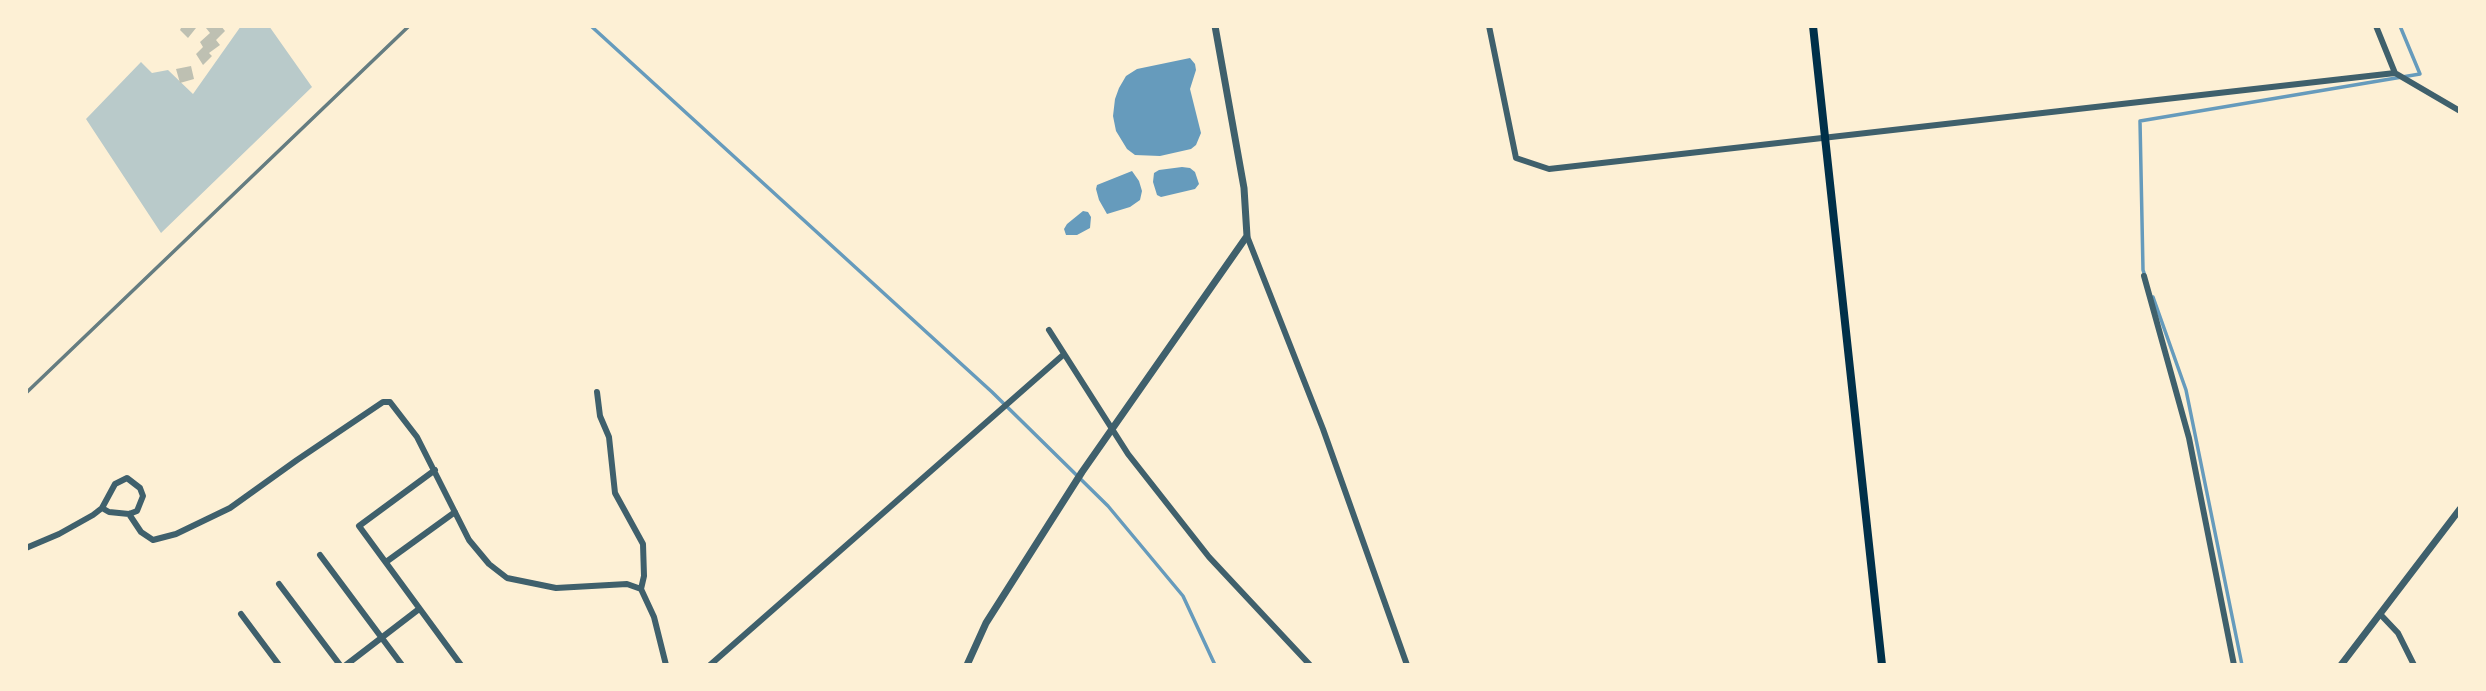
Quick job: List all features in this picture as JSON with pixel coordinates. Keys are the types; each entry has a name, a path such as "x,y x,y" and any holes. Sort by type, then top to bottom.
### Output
{"main road":[{"path":"1813,26 1882,665"}],"street":[{"path":"1215,26 1244,188 1247,236 1322,429 1407,665"},
{"path":"1489,26 1516,158 1549,169 2395,73 2460,111"},
{"path":"2376,26 2395,73"},
{"path":"967,665 986,623 1082,472 1247,236"},
{"path":"2144,276 2189,438 2234,665"},
{"path":"1049,330 1128,454 1209,557 1310,665"},
{"path":"710,665 1063,355"},
{"path":"597,392 600,416 609,437 615,493 643,544 644,576 641,589 654,617 666,665"},
{"path":"129,514 141,532 153,540 176,534 230,508 383,402 390,402 417,437 469,540 489,564 507,578 556,589 627,584 641,589"},
{"path":"435,470 359,526 461,665"},
{"path":"26,548 59,534 102,508 114,484 127,478 140,488 143,496 137,511 129,514 109,512 102,508"},
{"path":"2341,665 2460,509"},
{"path":"386,562 455,512"},
{"path":"320,555 402,665"},
{"path":"279,584 340,665"},
{"path":"346,665 419,609"},
{"path":"241,614 279,665"},
{"path":"2380,614 2398,634 2414,665"}],"shaded area":[{"path":"241,26 269,26 312,87 161,233 86,119 141,62 152,73 168,70 193,94"}],"water":[{"path":"1190,58 1196,70 1190,89 1201,133 1196,145 1191,149 1160,156 1135,155 1127,149 1116,131 1113,116 1119,88 1126,76 1137,69"},
{"path":"1182,167 1195,172 1199,184 1195,189 1161,197 1157,195 1153,182 1154,173"},
{"path":"1132,171 1142,191 1140,200 1130,207 1107,214 1099,200 1097,185"},
{"path":"1083,211 1088,212 1091,217 1090,228 1077,235 1066,235 1064,229 1067,224"}],"building":[{"path":"182,26 196,28 188,38 180,30"},
{"path":"221,26 225,31 216,40 220,45 209,53 212,56 203,65 196,54 203,47 200,42 210,33 206,28"},
{"path":"191,66 194,79 180,83 176,69"}],"waterway":[{"path":"591,26 992,392 1108,506 1183,596 1215,665"},
{"path":"2145,276 2140,121 2420,74 2400,26"},
{"path":"2153,297 2186,390 2242,665"}],"railway":[{"path":"26,393 409,26"}]}
